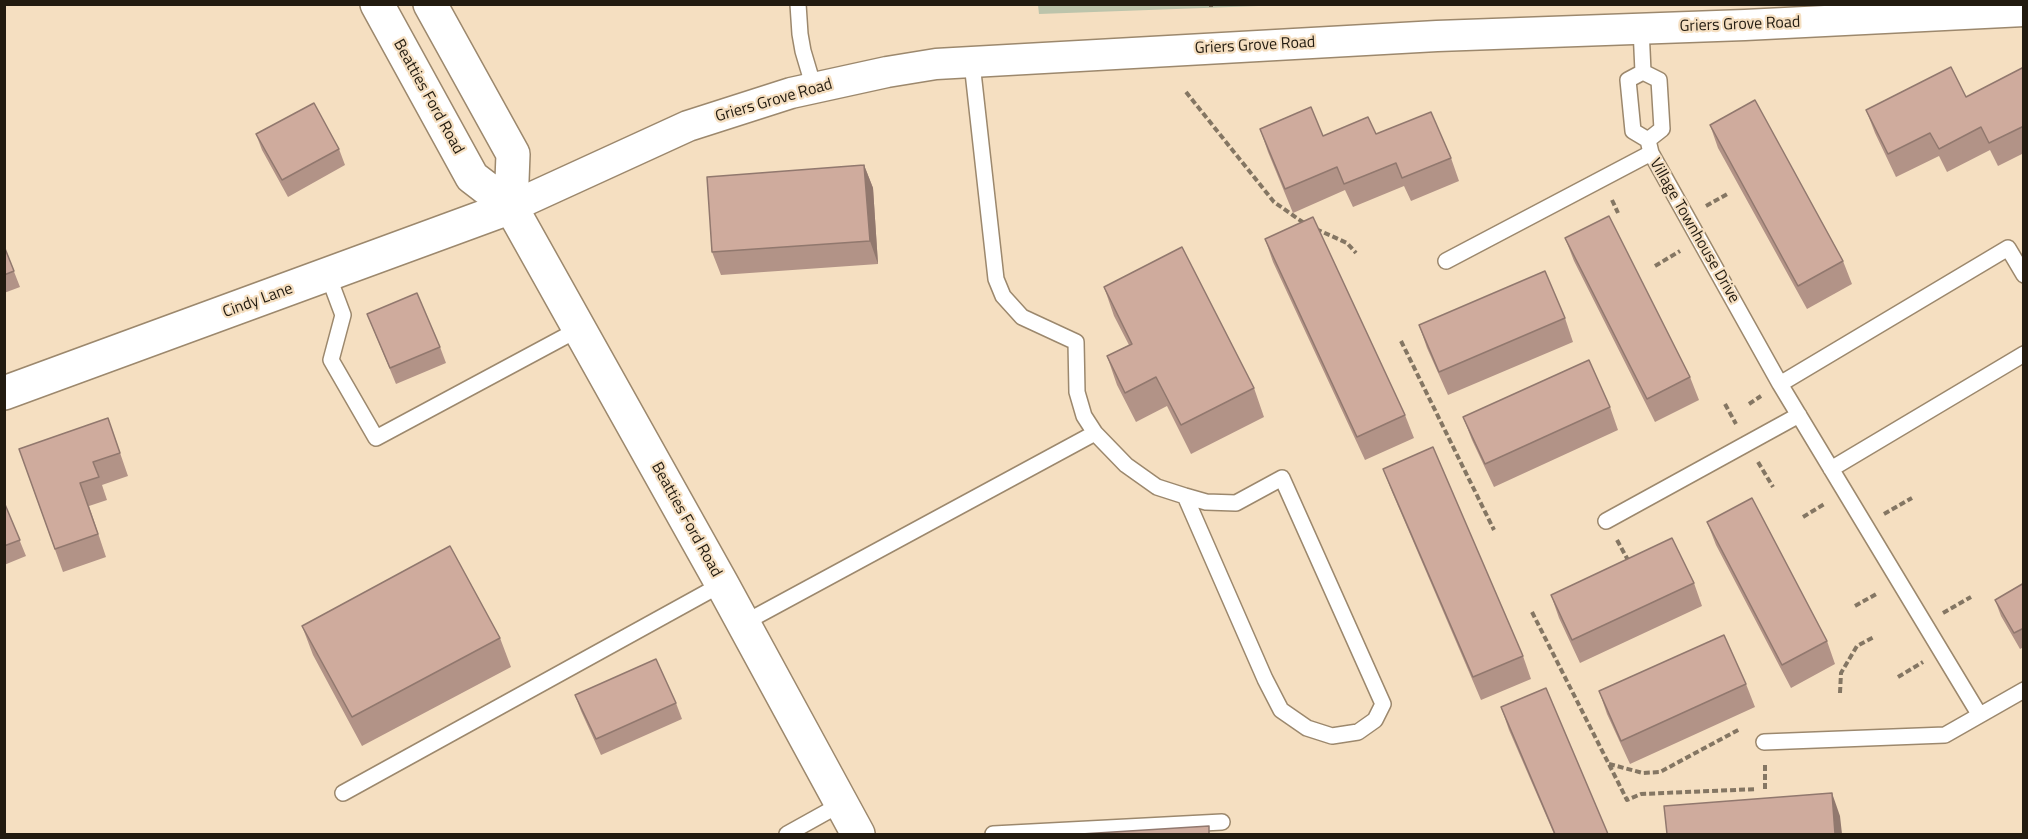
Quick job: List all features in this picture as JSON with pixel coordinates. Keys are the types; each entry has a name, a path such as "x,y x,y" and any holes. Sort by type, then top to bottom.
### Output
{"main road":[{"name":"Beatties Ford Road","path":"377,4 472,177 511,207 722,584 858,834"},
{"path":"430,4 513,154 511,207"},
{"name":"Cindy Lane","path":"4,393 511,207"}],"street":[{"name":"Griers Grove Road","path":"511,207 688,126 814,88 936,64 1402,38 1745,25 2024,11"}],"lane":[{"path":"798,4 802,47 814,88"},
{"path":"1641,28 1643,72"},
{"path":"972,63 996,279 1003,296 1022,317 1076,342 1077,392 1084,416 1095,433 1126,465 1157,487 1185,495 1206,502 1236,503 1282,478 1383,704 1375,720 1358,732 1332,736 1306,728 1281,710 1185,495"},
{"path":"1643,72 1659,80 1662,129 1649,146 1633,131 1628,80 1643,72"},
{"name":"Village Townhouse Drive","path":"1446,261 1649,146 1780,384 1979,714"},
{"path":"1780,384 2008,248 2024,275"},
{"path":"328,275 344,315 332,360 376,438 579,329"},
{"path":"1831,469 2024,354"},
{"path":"1606,521 1799,415"},
{"path":"742,624 1095,433"},
{"path":"343,793 722,584"},
{"path":"1764,742 1945,735 2024,690"},
{"path":"787,834 841,804"},
{"path":"993,834 1222,822"}],"path":[{"path":"1186,92 1274,202 1299,221 1347,243 1356,253"},
{"path":"1401,341 1494,530"},
{"path":"1865,525 1912,498"},
{"path":"1924,623 1971,597"},
{"path":"1532,612 1627,800 1641,794 1757,789"},
{"path":"1840,693 1841,673 1857,646 1874,637"},
{"path":"1609,764 1642,773 1660,772 1740,729"}],"green space":[{"path":"1038,4 1286,5 1039,14"}],"building":[{"path":"1951,67 1966,97 2024,67 2024,126 1989,143 1981,127 1939,149 1930,133 1888,154 1866,110"},
{"path":"1755,100 1843,261 1798,286 1710,125"},
{"path":"314,103 339,149 282,180 256,134"},
{"path":"1311,107 1323,136 1368,117 1376,134 1431,112 1451,158 1402,178 1396,163 1344,184 1337,167 1285,189 1260,129"},
{"path":"864,165 870,241 712,252 707,177"},
{"path":"1609,216 1690,377 1647,399 1565,238"},
{"path":"1313,217 1405,415 1357,437 1265,239"},
{"path":"4,246 14,271 4,275"},
{"path":"1182,247 1254,388 1181,425 1156,377 1125,393 1107,356 1132,344 1104,287"},
{"path":"1545,271 1565,318 1439,372 1419,325"},
{"path":"417,293 440,347 390,368 367,314"},
{"path":"1589,360 1610,407 1485,464 1463,417"},
{"path":"108,418 120,453 93,462 99,477 80,483 98,534 55,549 19,449"},
{"path":"1433,447 1523,656 1473,677 1383,469"},
{"path":"1752,498 1827,641 1782,665 1707,522"},
{"path":"4,502 20,540 4,546"},
{"path":"1672,538 1694,583 1572,640 1551,595"},
{"path":"450,546 500,638 352,717 302,626"},
{"path":"2024,583 2024,628 2014,633 1995,600"},
{"path":"1724,635 1746,684 1621,741 1599,691"},
{"path":"656,659 676,703 596,739 575,695"},
{"path":"1546,688 1608,834 1555,834 1501,707"},
{"path":"1832,793 1835,834 1667,834 1664,806"},
{"path":"1209,826 1209,834 1081,834"}]}
